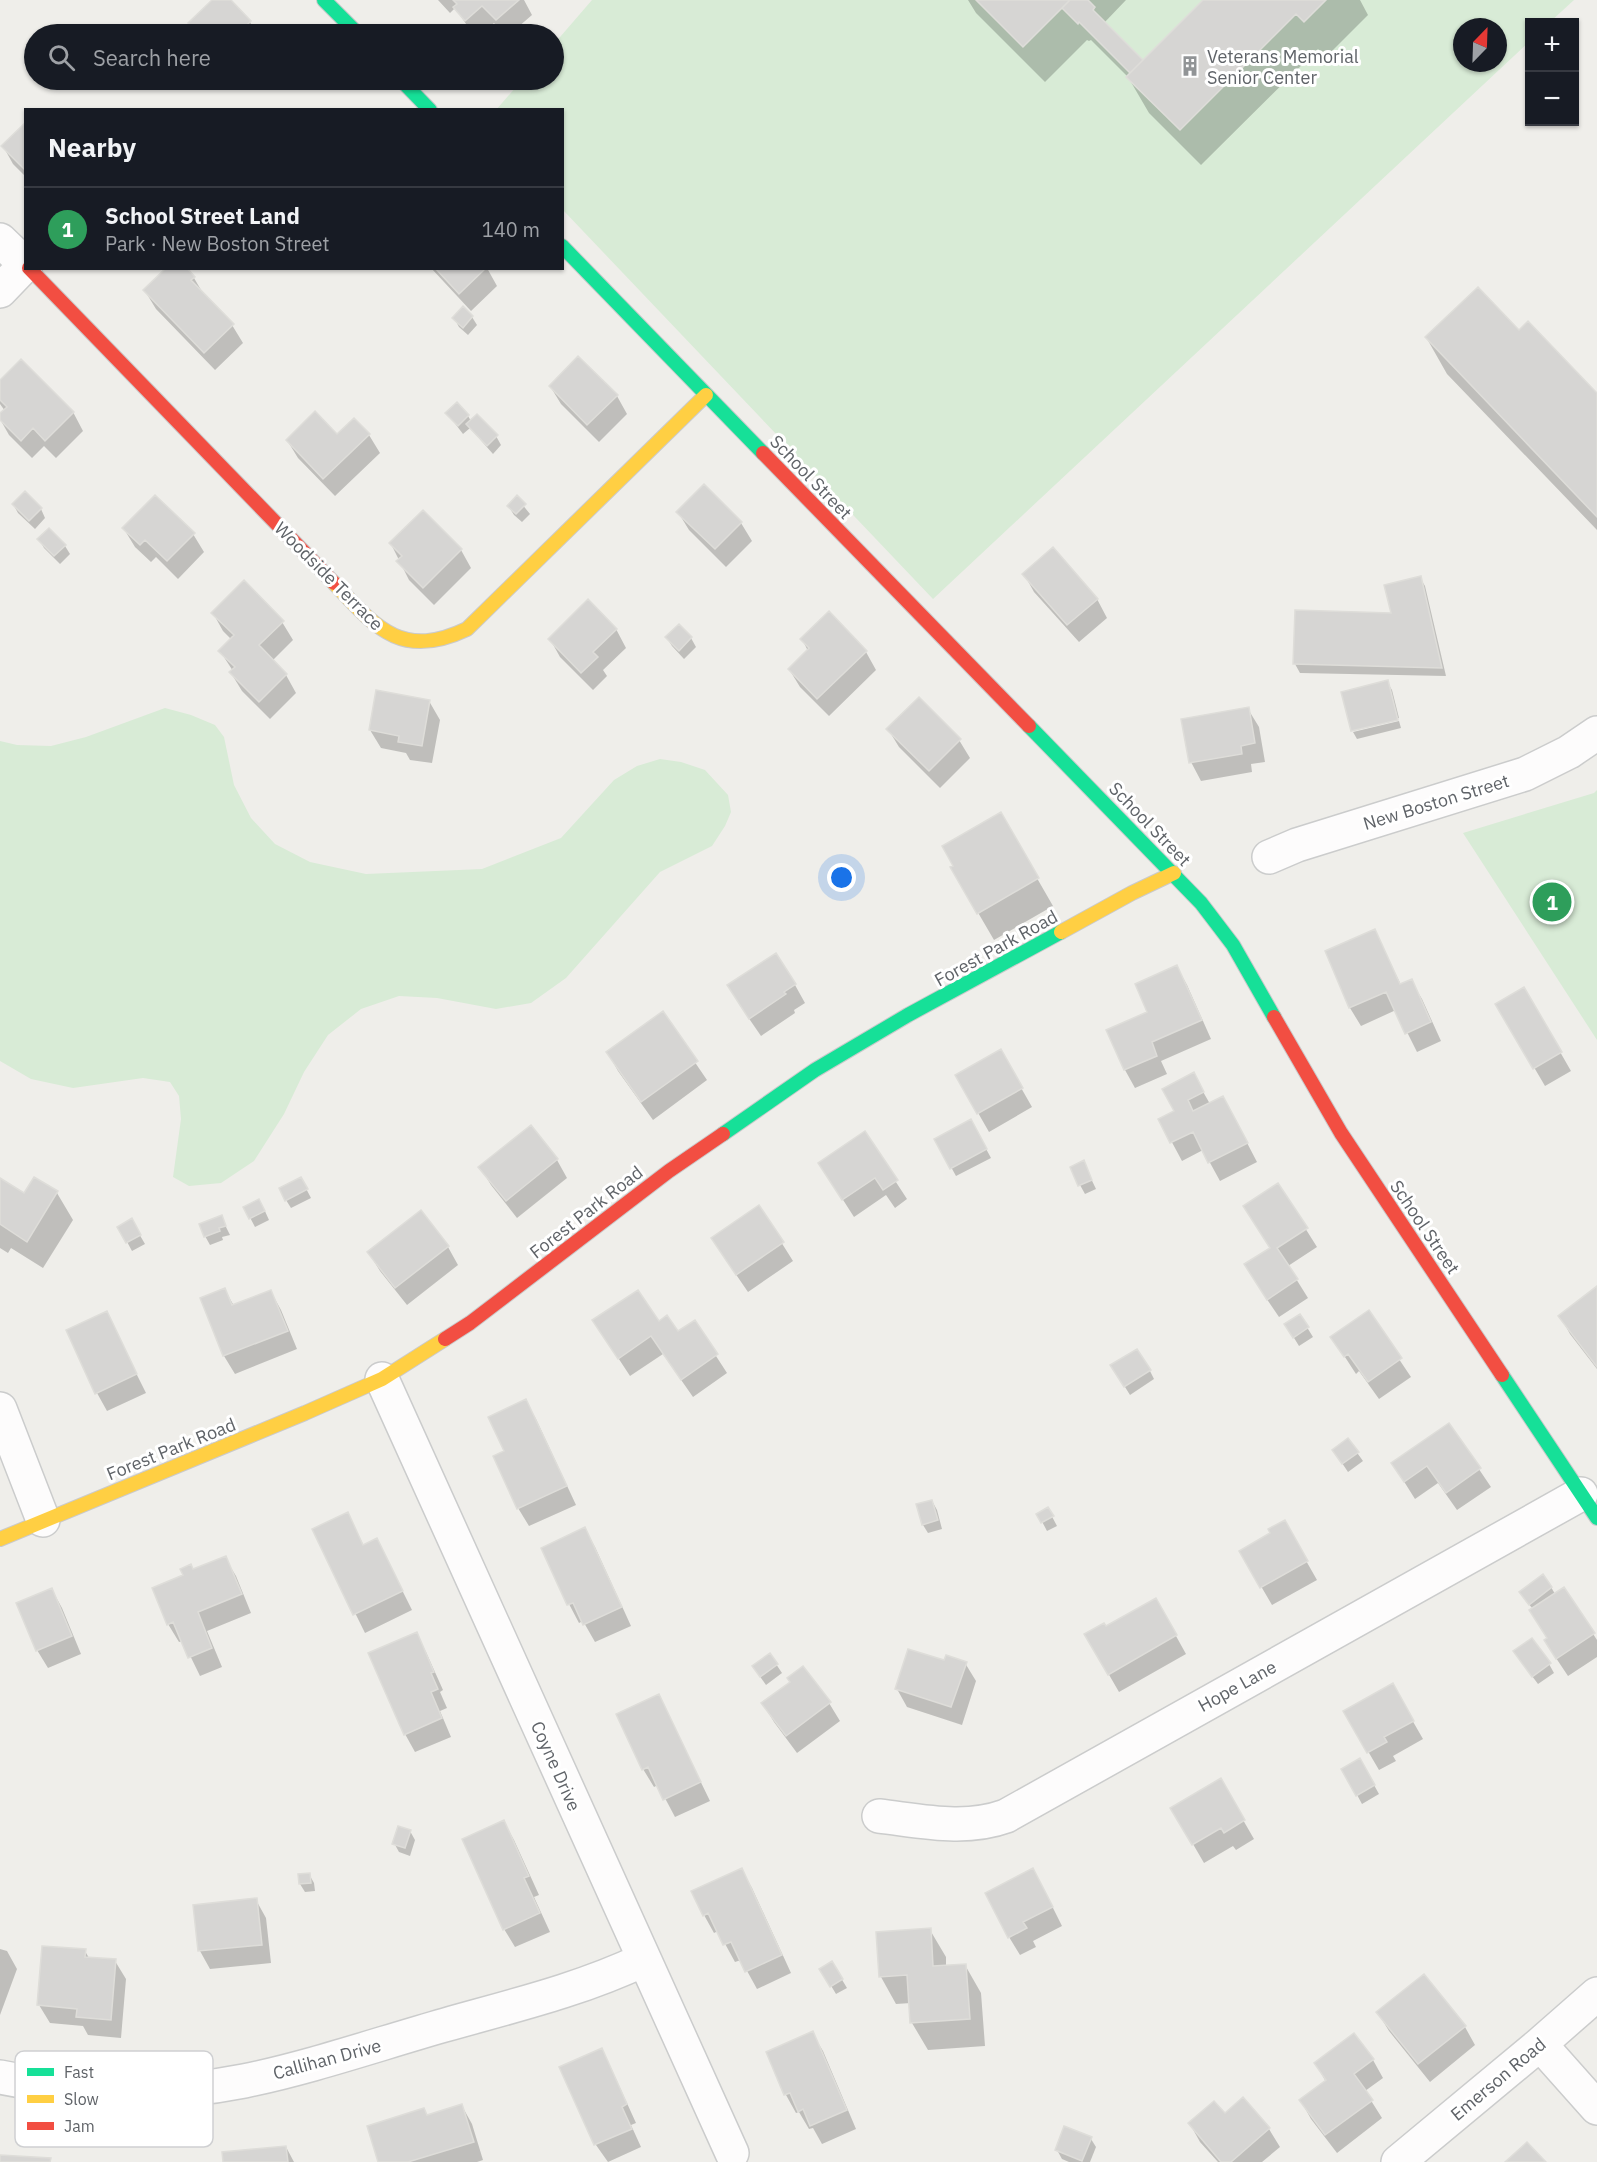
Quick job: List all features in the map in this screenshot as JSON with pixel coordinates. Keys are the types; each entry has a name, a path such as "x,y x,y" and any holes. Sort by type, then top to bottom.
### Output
{"street":[{"path":"324,0 348,24"},
{"path":"411,90 428,108"},
{"path":"0,240 24,264"},
{"name":"School Street","path":"564,248 1201,903 1233,945 1341,1133 1589,1506"},
{"path":"0,291 24,266"},
{"name":"Woodside Terrace","path":"31,270 369,620 390,635 416,642 443,640 467,629 477,621 706,394"},
{"name":"New Boston Street","path":"1269,856 1297,845 1525,774 1569,752 1597,733"},
{"name":"Forest Park Road","path":"0,1539 382,1379 470,1323 669,1171 815,1070 908,1016 1132,893 1174,873"},
{"name":"Coyne Drive","path":"382,1379 732,2153"},
{"path":"0,1409 43,1520"},
{"name":"Hope Lane","path":"879,1816 969,1825 1006,1816 1589,1506"},
{"name":"Callihan Drive","path":"213,2085 243,2081 299,2067 561,1992 615,1973 643,1960"},
{"name":"Emerson Road","path":"1398,2162 1597,1994"},
{"path":"1540,2044 1597,2108"},
{"name":"Callihan Drive","path":"0,2077 15,2080"}],"green space":[{"path":"592,0 1574,0 1554,18 1525,18 1525,46 1507,63 1507,18 1453,18 1453,72 1497,72 933,599 564,211 564,108 498,108 513,90 564,90 564,32"},
{"path":"165,708 215,725 224,737 234,785 251,818 275,844 310,862 366,874 482,869 561,838 614,780 637,766 660,759 681,762 705,770 728,795 731,812 712,846 660,872 566,978 531,1003 496,1009 437,998 399,996 361,1009 328,1035 304,1072 284,1114 254,1161 221,1183 189,1186 173,1177 181,1119 179,1096 170,1082 143,1078 73,1088 31,1079 0,1061 0,741 17,745 51,746 86,737"},
{"path":"1597,790 1597,1040 1463,833 1594,793"}],"building":[{"path":"212,0 231,0 251,21 248,24 188,23"},
{"path":"453,0 519,0 496,20 482,6 465,21 453,7 457,4"},
{"path":"976,0 1070,0 1023,47"},
{"path":"1070,0 1088,0 1095,7 1093,10 1143,60 1130,73 1062,8"},
{"name":"Veterans Memorial Senior Center","path":"1203,0 1326,0 1304,22 1296,14 1180,130 1126,77"},
{"path":"24,124 24,169 1,146"},
{"path":"164,270 189,270 195,277 191,280 234,324 204,353 143,290"},
{"path":"437,270 484,270 459,294"},
{"path":"1478,287 1519,330 1528,321 1597,393 1597,517 1425,337"},
{"path":"463,306 473,316 463,328 452,318"},
{"path":"578,356 618,395 587,425 549,386"},
{"path":"21,359 74,412 45,441 33,428 21,441 0,420 0,413 7,407 0,400 0,380"},
{"path":"457,402 469,415 458,426 445,413"},
{"path":"315,411 337,434 354,418 370,434 323,479 286,440"},
{"path":"477,414 498,435 487,446 466,424"},
{"path":"704,484 742,522 715,549 676,512"},
{"path":"25,491 42,508 29,521 12,504"},
{"path":"155,495 195,533 167,561 145,540 140,545 122,528"},
{"path":"517,495 526,504 516,514 507,506"},
{"path":"423,510 462,549 423,588 396,561 402,556 389,543"},
{"path":"49,528 66,545 54,556 37,539"},
{"path":"1053,547 1098,599 1067,625 1022,574"},
{"path":"1421,576 1442,668 1293,664 1295,610 1391,613 1384,585"},
{"path":"244,580 284,621 259,645 287,674 259,702 229,672 235,667 218,651 234,635 211,613"},
{"path":"588,599 617,629 593,652 598,657 581,673 548,639"},
{"path":"829,611 867,651 817,699 788,669 809,648 800,639"},
{"path":"679,624 692,637 679,651 665,637"},
{"path":"1388,680 1398,720 1351,731 1341,692"},
{"path":"376,690 430,700 422,746 398,742 399,736 369,730"},
{"path":"919,697 961,739 929,771 886,729"},
{"path":"1249,707 1255,743 1241,746 1242,754 1189,763 1181,719"},
{"path":"1001,812 1039,878 977,914 950,867 953,866 942,846"},
{"path":"1375,929 1400,984 1412,979 1431,1022 1405,1034 1386,992 1349,1008 1325,951"},
{"path":"776,953 796,984 784,992 786,994 749,1019 727,985"},
{"path":"1177,965 1202,1020 1152,1042 1157,1056 1124,1070 1106,1030 1147,1012 1135,984"},
{"path":"1524,987 1562,1052 1533,1069 1495,1004"},
{"path":"663,1011 698,1061 641,1102 606,1052"},
{"path":"1001,1049 1023,1088 977,1114 955,1075"},
{"path":"1194,1072 1204,1092 1188,1100 1193,1111 1223,1096 1248,1143 1208,1163 1193,1132 1170,1143 1158,1119 1174,1111 1162,1089"},
{"path":"971,1119 987,1149 950,1169 934,1139"},
{"path":"531,1125 558,1159 506,1201 478,1167"},
{"path":"865,1131 898,1180 883,1190 875,1178 842,1200 818,1163"},
{"path":"1084,1160 1092,1180 1078,1186 1070,1167"},
{"path":"34,1177 58,1191 27,1242 0,1224 0,1178 24,1193"},
{"path":"301,1177 308,1189 285,1201 279,1188"},
{"path":"1278,1183 1308,1228 1277,1248 1298,1279 1267,1300 1244,1264 1270,1248 1243,1206"},
{"path":"259,1199 265,1211 249,1219 243,1207"},
{"path":"759,1205 784,1242 736,1275 711,1238"},
{"path":"421,1210 449,1246 395,1288 367,1252"},
{"path":"222,1215 226,1226 204,1237 199,1224"},
{"path":"132,1218 141,1235 126,1243 117,1227"},
{"path":"1597,1286 1597,1367 1558,1316"},
{"path":"225,1288 232,1305 271,1290 288,1331 223,1356 200,1298"},
{"path":"638,1290 659,1321 667,1315 678,1331 695,1320 718,1354 681,1380 651,1336 618,1359 592,1320"},
{"path":"1369,1310 1402,1358 1368,1382 1348,1354 1344,1357 1330,1337"},
{"path":"107,1311 137,1374 95,1394 66,1330"},
{"path":"1300,1314 1309,1327 1293,1338 1284,1324"},
{"path":"1137,1349 1151,1370 1124,1387 1110,1365"},
{"path":"526,1399 567,1486 517,1509 493,1456 504,1451 488,1417"},
{"path":"1449,1423 1481,1468 1446,1493 1427,1466 1404,1482 1391,1463"},
{"path":"1348,1438 1359,1452 1342,1464 1332,1450"},
{"path":"932,1500 938,1520 922,1525 916,1504"},
{"path":"1048,1507 1054,1516 1041,1523 1036,1514"},
{"path":"348,1512 363,1545 377,1538 403,1591 353,1615 312,1529"},
{"path":"1285,1520 1308,1561 1260,1588 1239,1551 1270,1533 1268,1529"},
{"path":"585,1527 622,1607 583,1625 573,1603 567,1605 541,1548"},
{"path":"226,1556 242,1594 198,1612 212,1648 188,1658 173,1622 167,1625 152,1588 183,1575 180,1569 191,1564 193,1569"},
{"path":"1543,1574 1552,1587 1529,1605 1519,1592"},
{"path":"1564,1587 1595,1633 1556,1659 1544,1640 1547,1638 1529,1610"},
{"path":"52,1588 72,1636 36,1651 16,1603"},
{"path":"1156,1598 1177,1635 1108,1675 1084,1634 1104,1623 1106,1626"},
{"path":"417,1632 434,1672 431,1673 438,1689 431,1692 442,1718 404,1735 368,1653"},
{"path":"1532,1638 1551,1663 1532,1677 1513,1651"},
{"path":"908,1649 944,1660 946,1655 967,1662 951,1707 895,1689"},
{"path":"770,1653 778,1664 760,1677 752,1666"},
{"path":"803,1666 831,1702 786,1736 761,1703 790,1682 787,1678"},
{"path":"1393,1683 1414,1721 1384,1737 1387,1742 1367,1753 1343,1711"},
{"path":"659,1694 701,1782 663,1800 648,1767 642,1770 616,1714"},
{"path":"1360,1758 1375,1785 1356,1796 1341,1769"},
{"path":"1221,1778 1245,1820 1224,1833 1221,1828 1192,1845 1170,1808"},
{"path":"504,1820 529,1876 524,1878 540,1913 503,1930 462,1839"},
{"path":"398,1826 411,1830 405,1848 392,1844"},
{"path":"742,1868 782,1955 745,1972 731,1942 723,1945 708,1913 703,1916 691,1891"},
{"path":"1033,1868 1053,1907 1023,1922 1027,1928 1008,1938 985,1893"},
{"path":"310,1873 311,1883 299,1884 298,1874"},
{"path":"257,1898 262,1945 198,1951 193,1905"},
{"path":"931,1928 933,1966 966,1964 970,2019 910,2023 907,1975 879,1977 876,1932"},
{"path":"42,1946 86,1949 85,1957 116,1959 111,2020 76,2017 77,2009 37,2005"},
{"path":"832,1961 843,1979 830,1987 819,1969"},
{"path":"1424,1974 1466,2026 1418,2064 1376,2012"},
{"path":"813,2031 847,2110 810,2126 803,2109 798,2112 790,2093 784,2095 766,2052"},
{"path":"1354,2033 1374,2059 1354,2074 1373,2100 1325,2135 1299,2100 1326,2080 1314,2063"},
{"path":"602,2048 627,2104 622,2107 632,2129 594,2145 559,2067"},
{"path":"1243,2097 1270,2128 1231,2162 1221,2162 1188,2123 1214,2101 1225,2113"},
{"path":"462,2104 474,2142 408,2162 378,2162 367,2126 424,2108 427,2115"},
{"path":"1064,2126 1092,2137 1082,2161 1055,2150"},
{"path":"1527,2142 1546,2162 1505,2162"},
{"path":"286,2146 288,2162 223,2162 222,2152"},
{"path":"0,2155 51,2158 50,2162 0,2162"}],"traffic: fast":[{"path":"324,0 348,24"},
{"path":"411,90 428,108"},
{"path":"564,248 763,453"},
{"path":"1029,726 1201,903 1233,945 1274,1017"},
{"path":"723,1134 815,1070 908,1015 1061,932"},
{"path":"1502,1375 1597,1518"}],"traffic: slow":[{"path":"334,583 363,614 392,635 407,640 425,641 444,638 467,629 706,395"},
{"path":"1061,932 1174,873"},
{"path":"0,1539 382,1379 445,1339"}],"traffic: jam":[{"path":"31,270 334,583"},
{"path":"763,453 1029,726"},
{"path":"1274,1017 1341,1133 1502,1375"},
{"path":"445,1339 470,1323 669,1171 723,1134"}],"place":[{"name":"Veterans Memorial Senior Center","path":"1190,66"},
{"name":"School Street Land","path":"1552,902"}]}
